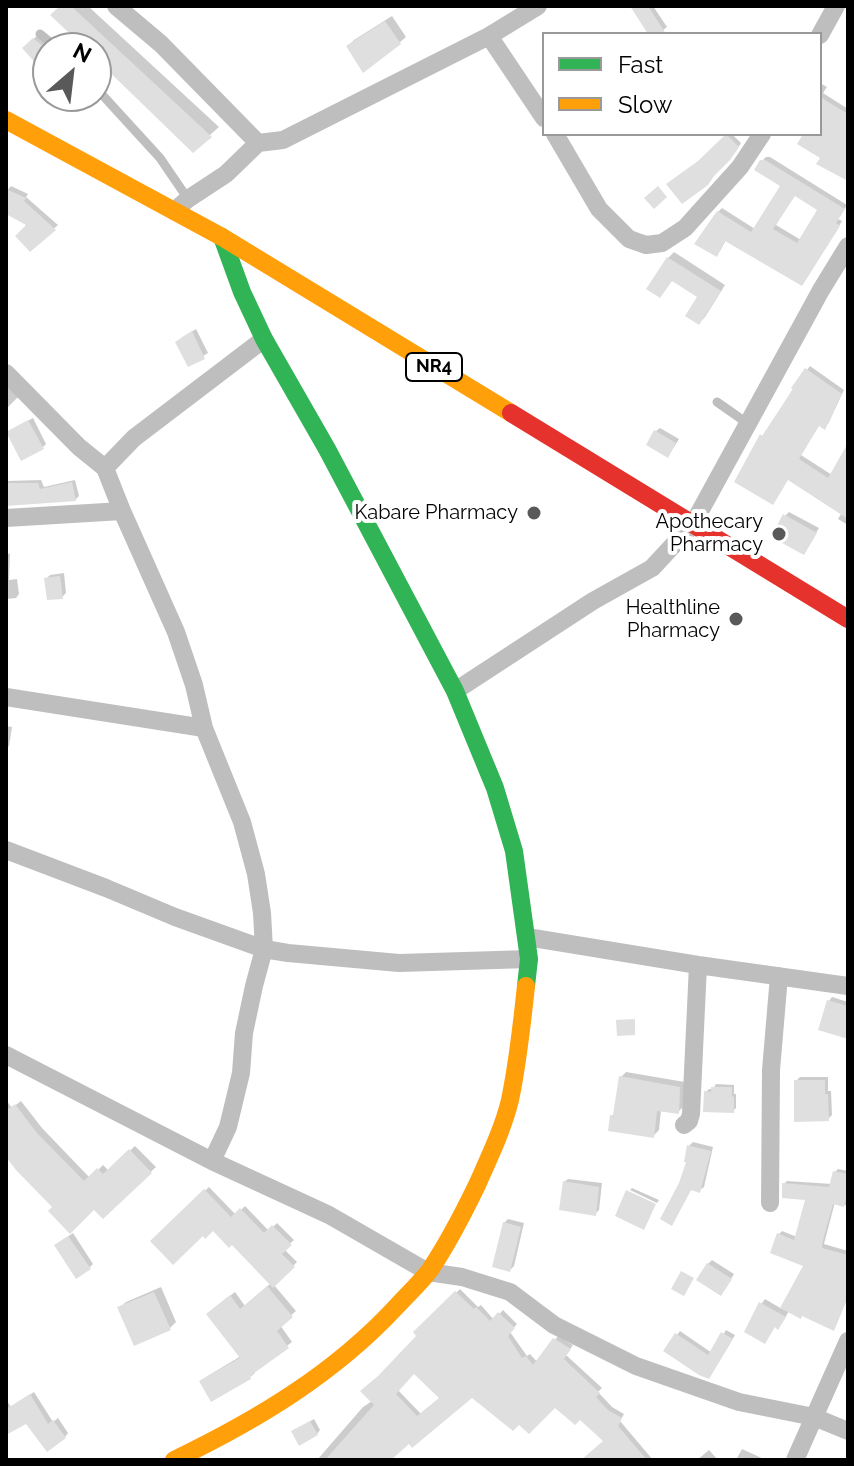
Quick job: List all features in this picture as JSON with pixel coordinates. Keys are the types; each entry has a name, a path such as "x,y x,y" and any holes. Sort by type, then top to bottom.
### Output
{"main road":[{"name":"NR4","path":"6,120 181,205 222,237 848,619"},
{"path":"174,1460 302,1389 379,1325 428,1272 457,1226 482,1174 509,1103 520,1047 529,959 514,851 495,788 455,691 349,489 264,339 242,292 222,237"}],"street":[{"path":"116,6 161,44 258,143"},
{"path":"181,205 226,174 258,143 283,140 382,96 538,6"},
{"path":"822,32 836,6"},
{"path":"489,36 542,115"},
{"path":"556,136 599,209 629,239 646,245 662,243 685,228 740,167 761,136"},
{"path":"455,691 593,601 652,568 693,524 848,246"},
{"path":"105,468 134,438 264,339"},
{"path":"6,373 79,447 105,468 176,632 194,685 204,728 242,822 256,874 264,949 244,1033 236,1101 212,1161"},
{"path":"6,518 122,511"},
{"path":"6,697 204,728"},
{"path":"6,850 264,949 399,963 529,959"},
{"path":"527,937 848,986"},
{"path":"684,1125 691,1114 698,965"},
{"path":"770,1203 771,1070 779,976"},
{"path":"6,1055 212,1161 329,1215 428,1272 462,1277 510,1292 554,1325 636,1366 739,1402 814,1417 848,1431"},
{"path":"795,1460 848,1341"}],"lane":[{"path":"112,106 160,158 181,205"},
{"path":"717,402 747,423"}],"building":[{"path":"60,6 71,6 99,32 68,32 50,15"},
{"path":"630,6 648,6 665,32 647,32"},
{"path":"385,21 401,44 363,73 346,46"},
{"path":"32,39 32,59 22,48"},
{"path":"112,44 212,137 193,153 112,75"},
{"path":"822,98 848,114 848,181 816,164 820,158 797,144 802,136 822,136"},
{"path":"724,136 728,136 739,147 708,185 682,204 666,184 698,161"},
{"path":"760,160 765,160 845,209 836,223 840,226 802,286 725,241 717,257 694,244 717,211 751,232 780,186 754,170","holes":["795,196 817,210 797,243 773,229"]},
{"path":"658,186 667,197 654,209 644,198"},
{"path":"6,189 26,198 24,201 56,230 30,252 15,236 26,225 6,214"},
{"path":"667,257 721,291 699,325 685,316 697,297 672,281 660,298 646,289"},
{"path":"192,331 205,359 188,367 175,342"},
{"path":"805,368 842,394 825,430 819,426 799,459 828,478 848,443 848,519 788,480 773,505 734,482 760,434 762,436"},
{"path":"28,420 44,449 21,461 6,432"},
{"path":"654,430 676,443 668,458 646,445"},
{"path":"72,482 76,501 6,506 6,483 38,483 40,489"},
{"path":"783,514 817,533 804,555 771,537"},
{"path":"60,576 63,599 47,600 44,578"},
{"path":"827,1000 848,1006 848,1039 818,1030"},
{"path":"635,1019 635,1035 617,1036 616,1020"},
{"path":"619,1076 680,1087 679,1114 657,1111 654,1138 608,1131"},
{"path":"794,1080 825,1080 829,1121 794,1122"},
{"path":"711,1087 732,1087 734,1113 703,1112 704,1091 711,1092"},
{"path":"15,1104 37,1133 84,1181 97,1168 103,1174 129,1149 152,1173 103,1219 94,1210 70,1234 48,1211 52,1207 6,1157 6,1111"},
{"path":"687,1145 711,1151 700,1193 691,1190 672,1226 660,1219 679,1183 686,1162"},
{"path":"833,1171 848,1174 848,1200 844,1207 833,1204 822,1244 822,1248 848,1255 848,1296 834,1331 780,1308 803,1266 770,1253 777,1233 794,1240 805,1200 782,1198 782,1183 829,1187"},
{"path":"563,1181 599,1187 596,1216 559,1210"},
{"path":"204,1189 231,1217 240,1208 264,1233 272,1225 292,1245 282,1254 295,1267 273,1288 232,1245 229,1248 213,1231 205,1239 203,1236 173,1265 150,1241"},
{"path":"626,1190 656,1204 644,1230 615,1216"},
{"path":"503,1222 521,1227 510,1272 492,1267"},
{"path":"68,1236 91,1269 76,1279 54,1245"},
{"path":"707,1263 732,1279 721,1296 696,1280"},
{"path":"681,1271 694,1278 684,1296 671,1289"},
{"path":"267,1286 293,1317 277,1331 289,1348 250,1376 251,1379 211,1402 199,1381 240,1358 206,1314 230,1295 240,1309"},
{"path":"455,1291 490,1321 498,1312 515,1328 508,1336 522,1358 526,1356 533,1365 553,1338 571,1349 564,1359 600,1393 596,1397 608,1410 622,1418 618,1426 647,1460 581,1460 603,1441 580,1420 575,1425 555,1408 529,1434 519,1425 513,1431 472,1398 412,1448 409,1444 391,1460 325,1460 374,1405 360,1391 416,1336 413,1332","holes":["414,1374 439,1398 417,1416 396,1394"]},
{"path":"154,1292 171,1330 134,1346 117,1307"},
{"path":"759,1302 786,1317 778,1330 775,1327 765,1344 744,1332"},
{"path":"721,1332 733,1339 709,1379 663,1351 675,1333 708,1355"},
{"path":"30,1394 48,1424 53,1420 66,1438 47,1452 26,1424 6,1435 6,1409"},
{"path":"310,1421 318,1435 299,1446 291,1431"}],"traffic: fast":[{"path":"222,237 242,292 264,339 327,449 455,691 495,788 514,851 529,959 526,986"}],"traffic: slow":[{"path":"6,120 222,237 511,413"},
{"path":"174,1460 235,1429 321,1374 373,1330 430,1270 472,1196 504,1122 515,1072 526,986"}],"traffic: jam":[{"path":"511,413 848,619"}],"place":[{"name":"Kabare Pharmacy","path":"534,513"},
{"name":"Apothecary Pharmacy","path":"779,534"},
{"name":"Healthline Pharmacy","path":"736,619"}]}
